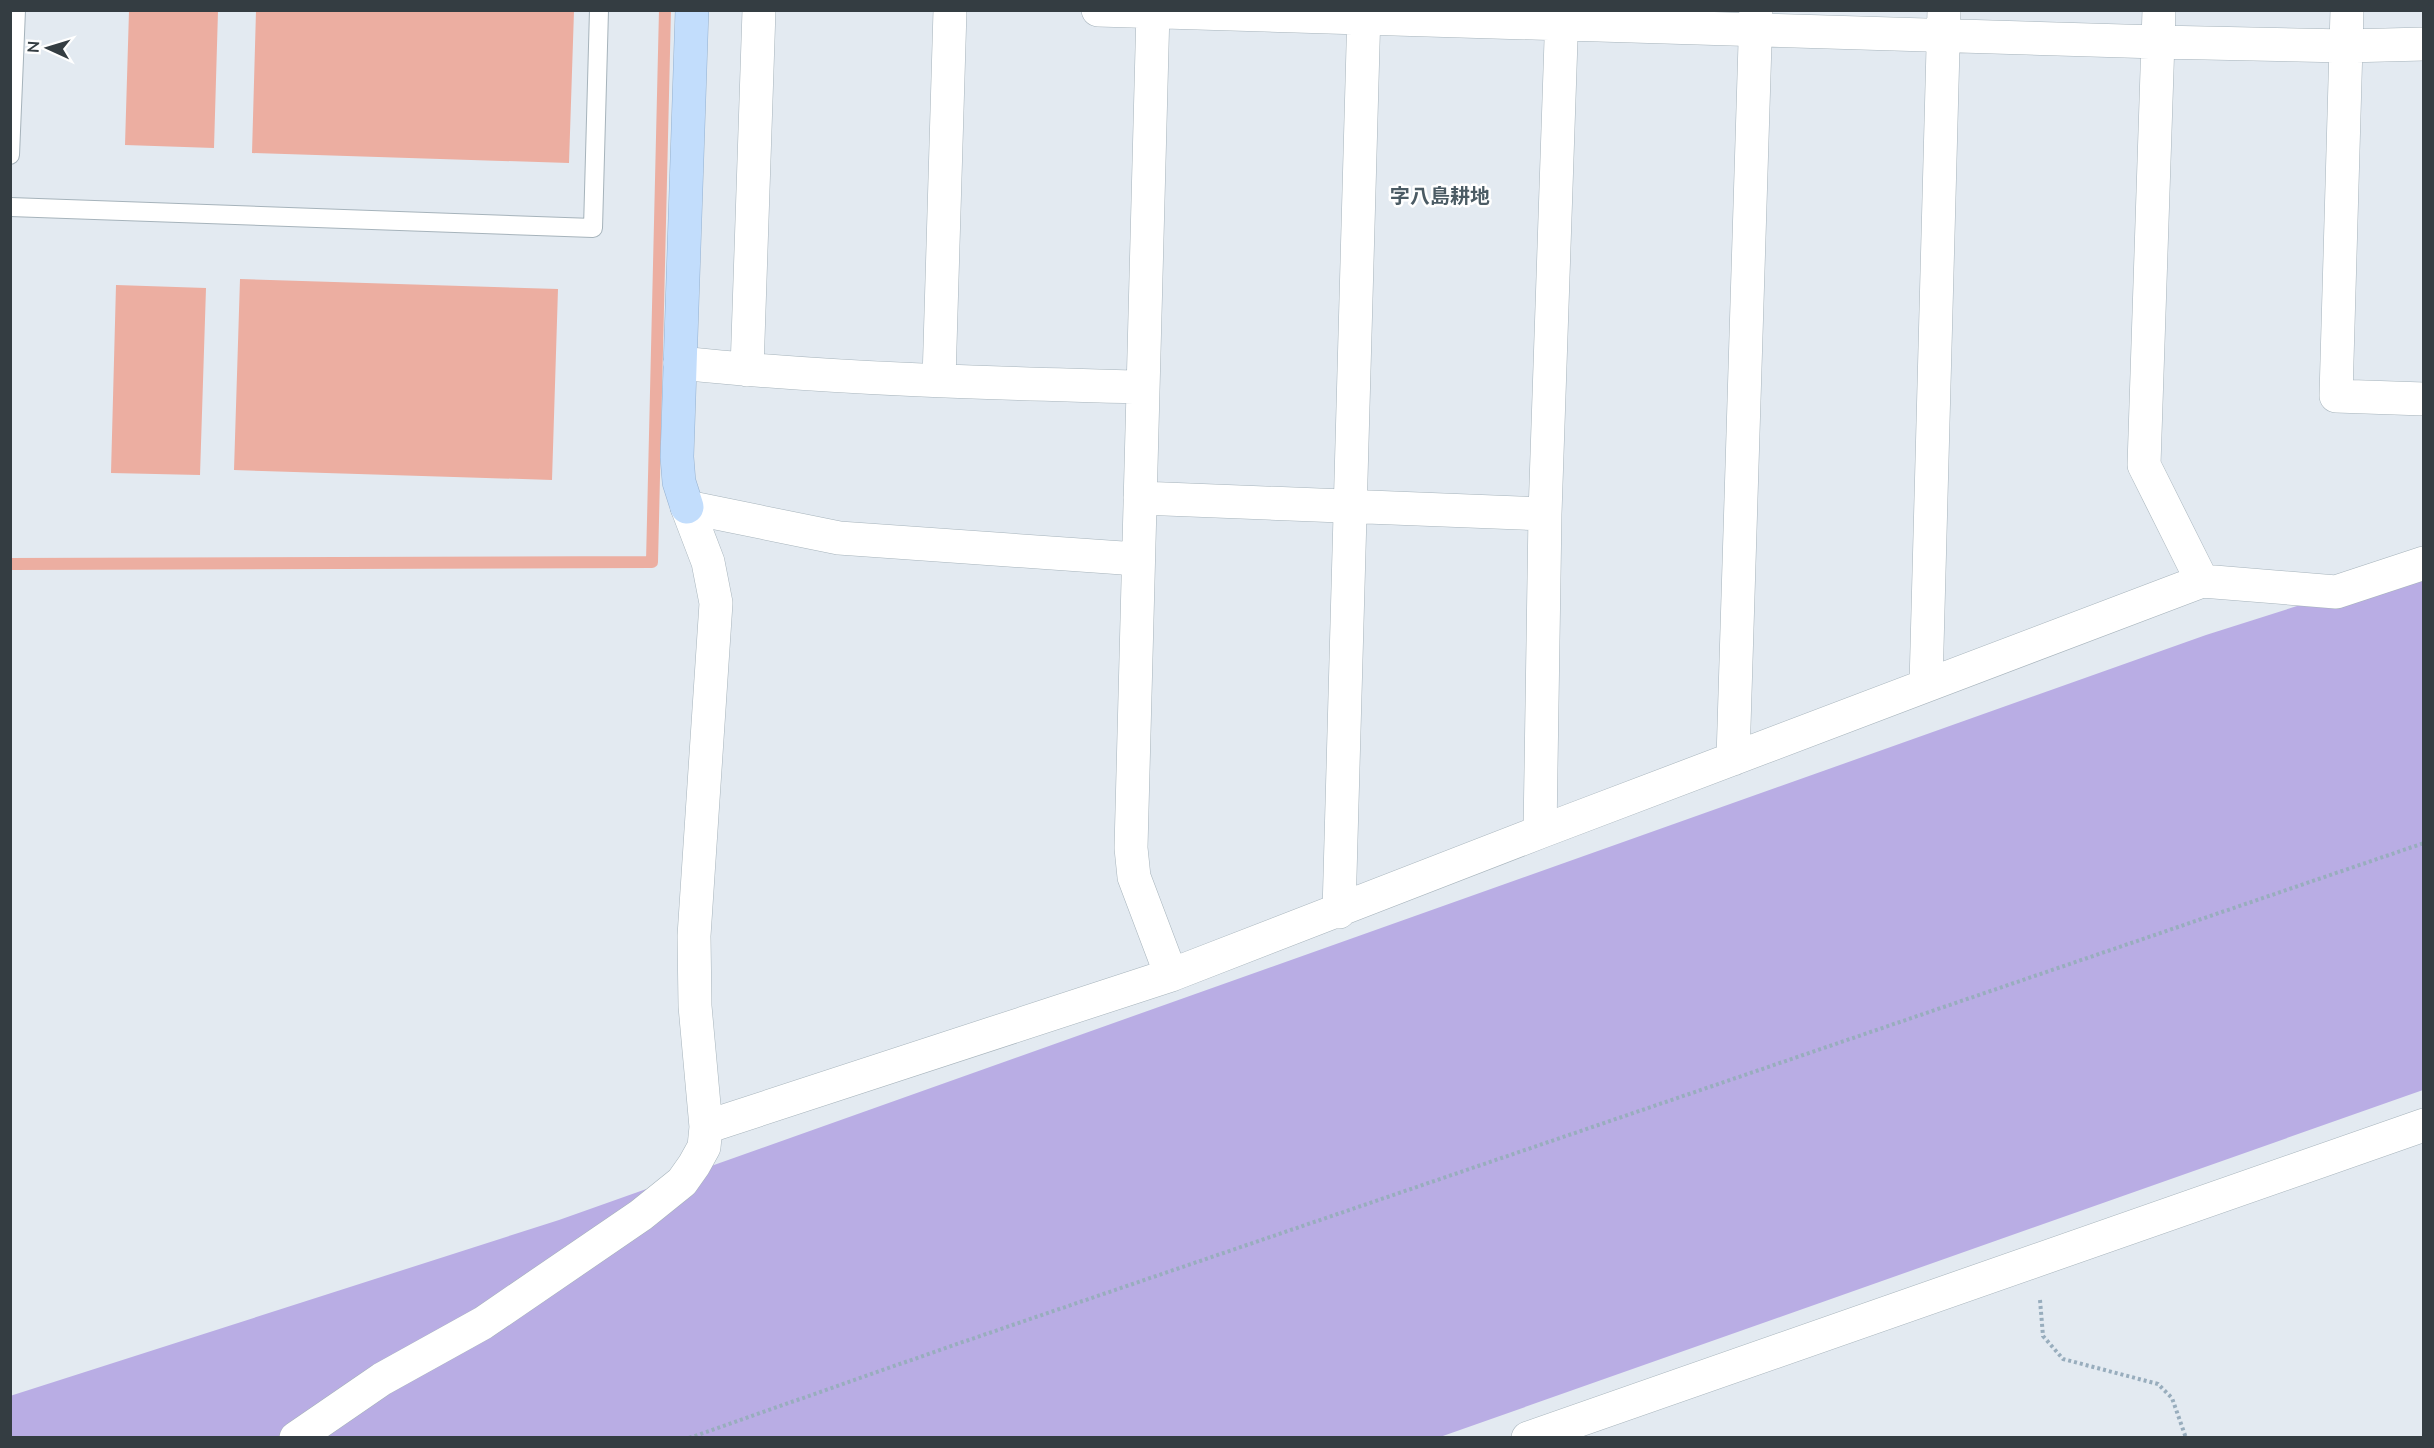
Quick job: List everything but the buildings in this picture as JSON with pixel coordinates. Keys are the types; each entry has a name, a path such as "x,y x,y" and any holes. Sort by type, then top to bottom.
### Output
{"street":[{"path":"296,1437 382,1379 483,1323 641,1215 668,1195 688,1174 704,1147 706,1127 695,1006 694,936 716,603 708,562 679,482 677,465 692,10"},
{"path":"747,370 759,10"},
{"path":"939,380 950,10"},
{"path":"1098,10 2159,26 2346,46 2424,44"},
{"path":"2347,10 2336,396 2424,399"},
{"path":"1153,11 1137,559 1132,864 1140,894 1172,975"},
{"path":"1339,912 1364,14"},
{"path":"1540,832 1545,514 1562,17"},
{"path":"1732,759 1756,20"},
{"path":"1926,685 1944,22"},
{"path":"2159,26 2145,465 2202,581"},
{"path":"680,363 747,370 939,380 1142,387"},
{"path":"1140,498 1545,514"},
{"path":"687,507 839,538 1137,559"},
{"path":"706,1127 1172,975 1540,832 2202,581 2336,592 2424,563"},
{"path":"1528,1437 2424,1125"}],"lane":[{"path":"10,155 16,10"},
{"path":"10,207 593,228 598,10"}],"path":[{"path":"689,1437 2424,843"},
{"path":"2045,1256 2039,1305 2043,1336 2063,1359 2158,1384 2172,1398 2186,1437"}],"shaded area":[{"path":"129,11 218,11 214,148 125,145"},
{"path":"256,11 574,11 569,163 252,153"},
{"path":"240,279 558,289 552,480 234,470"},
{"path":"116,285 206,288 200,475 111,473"},
{"path":"2423,566 2423,1090 1440,1437 11,1438 10,1396 559,1220 2206,635"}],"waterway":[{"path":"10,564 652,562 665,10"}],"district":[{"name":"字八島耕地","path":"1440,196"}]}
